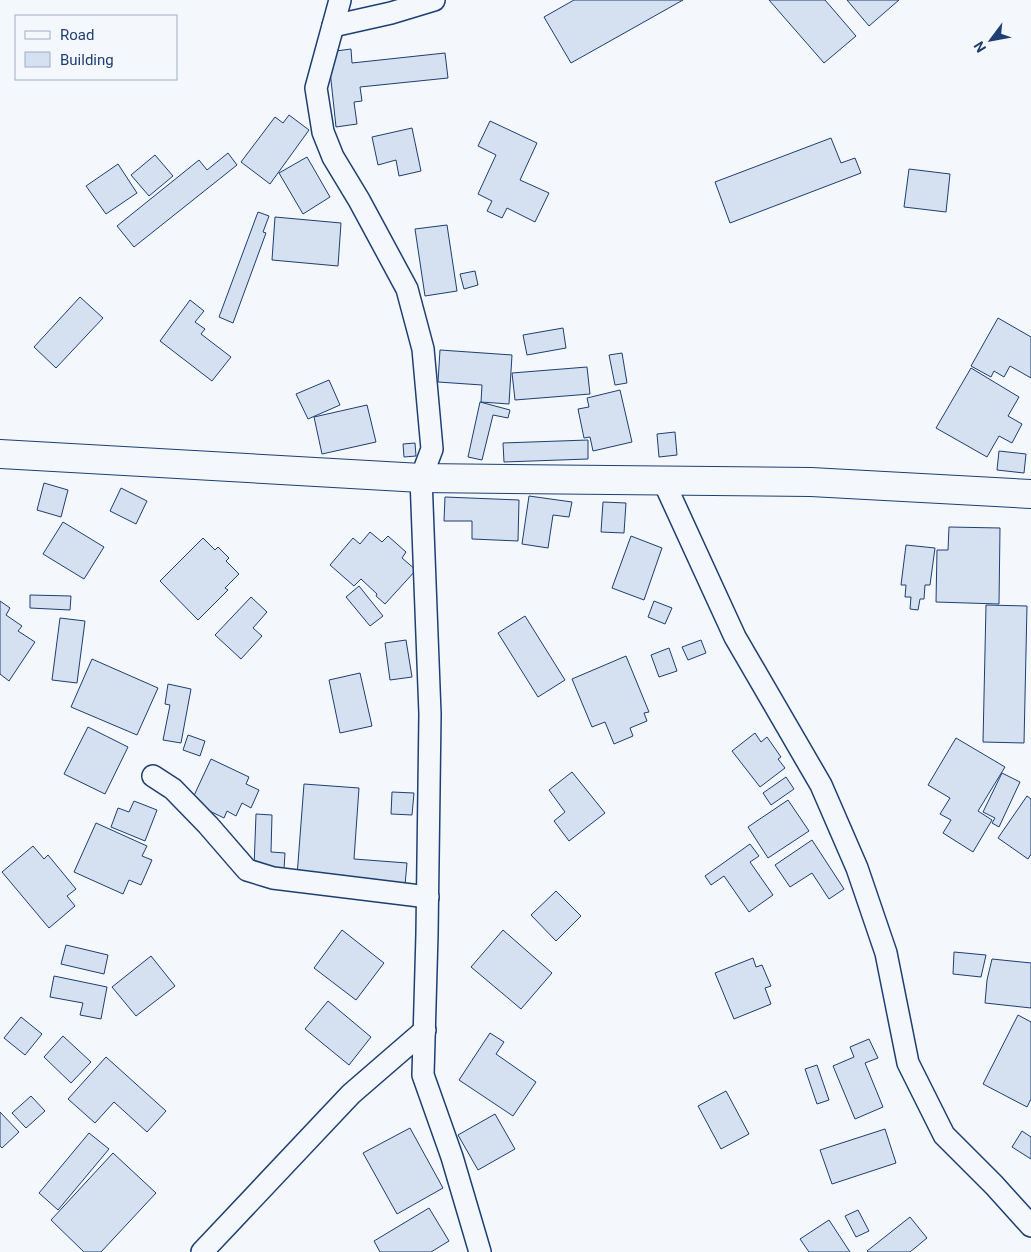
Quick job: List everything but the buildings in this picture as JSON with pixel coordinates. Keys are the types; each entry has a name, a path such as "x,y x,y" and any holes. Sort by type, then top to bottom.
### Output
{"street":[{"path":"340,0 316,88 323,132 333,157 359,200 407,289 423,349 432,449 421,478 430,714 428,897 423,1075 452,1157 480,1252"},
{"path":"333,26 391,13 434,0"},
{"path":"0,454 421,478 811,482 1031,494"},
{"path":"663,480 735,637 821,785 857,868 886,953 908,1063 944,1135 994,1185 1031,1226"},
{"path":"154,776 173,788 248,870 273,878 428,897"},
{"path":"202,1252 351,1094 424,1030"}]}
